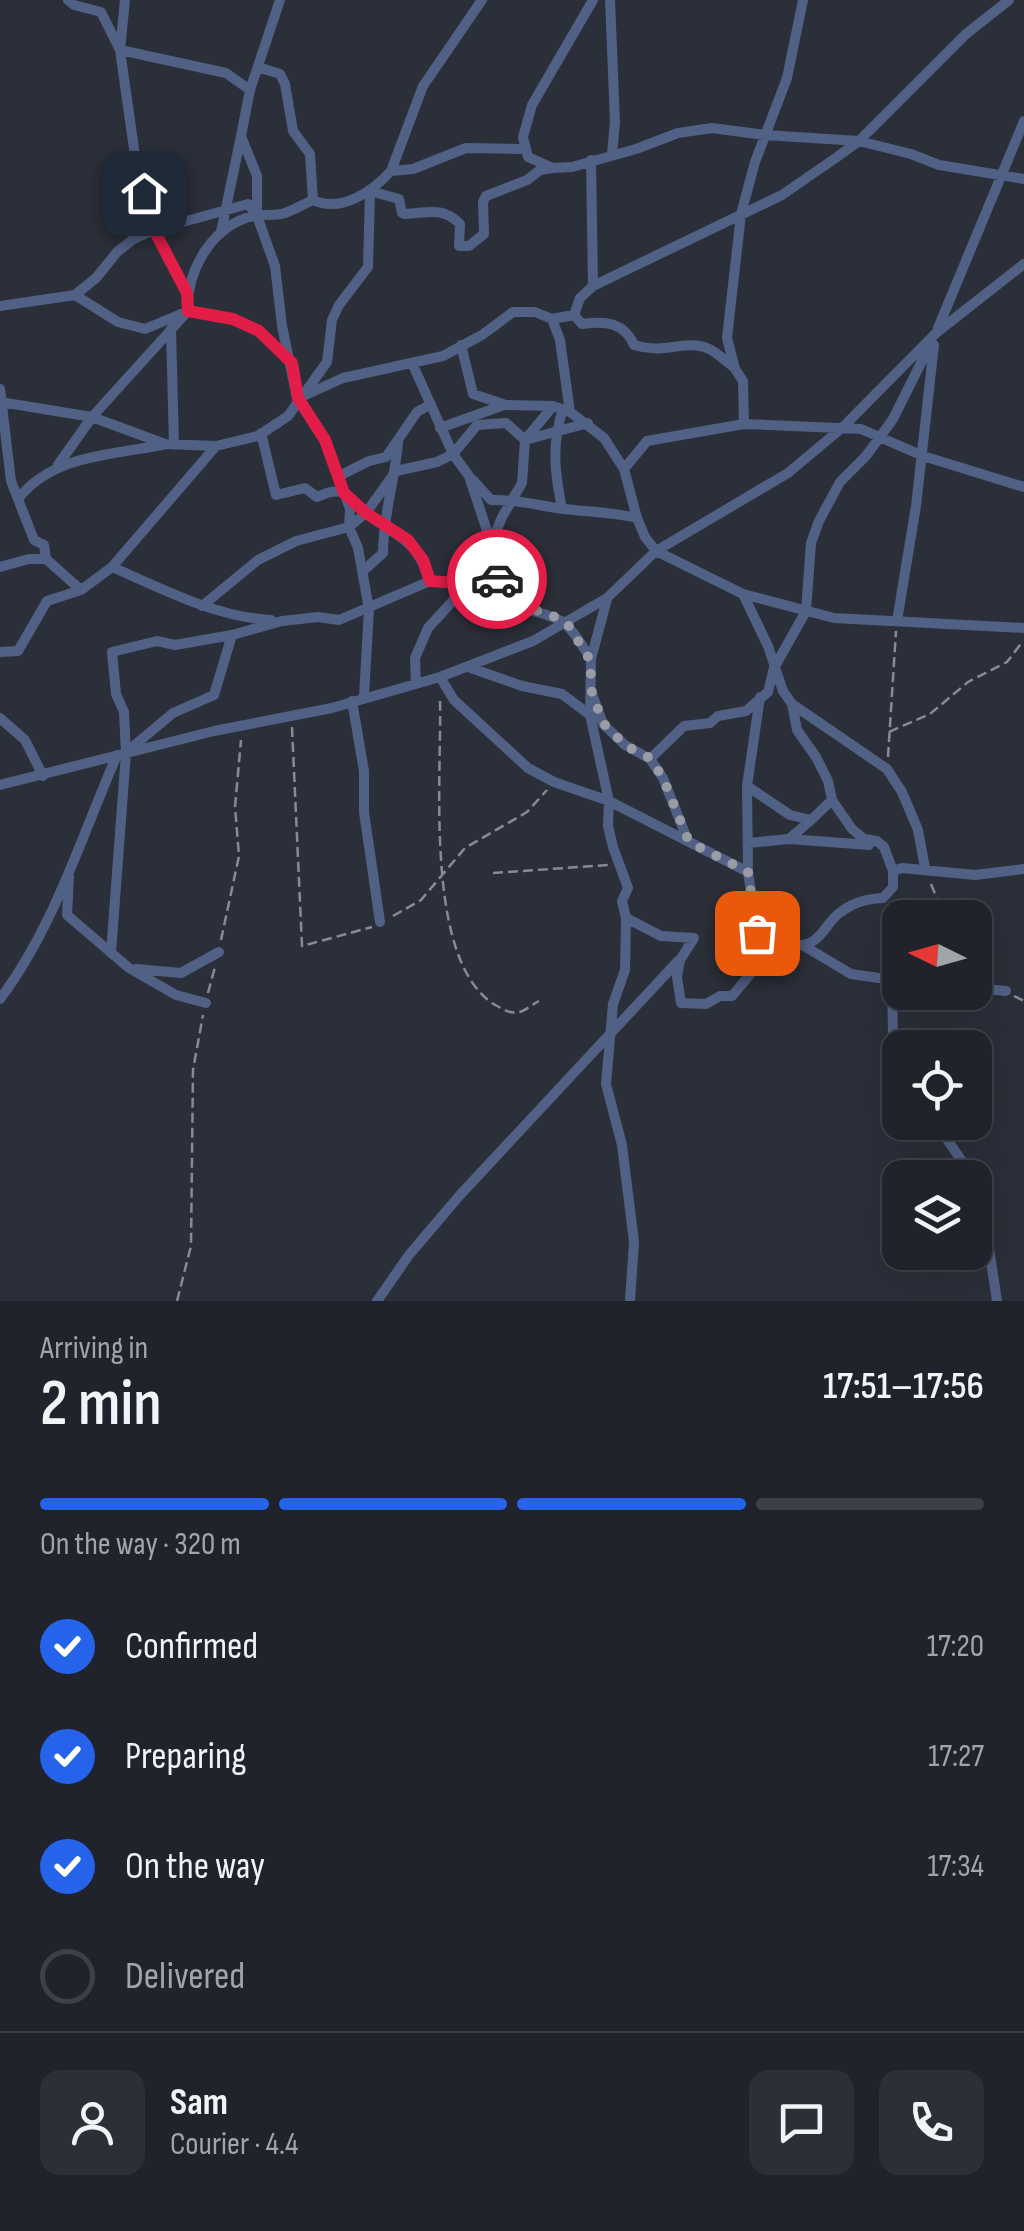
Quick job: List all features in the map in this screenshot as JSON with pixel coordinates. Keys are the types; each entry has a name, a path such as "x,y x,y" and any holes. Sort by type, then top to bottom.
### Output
{"street":[{"path":"68,0 101,12 120,50"},
{"path":"125,0 120,50 135,156 154,230 187,293"},
{"path":"18,499 28,486 58,465 92,416 188,311 187,293 197,264 220,232 250,90 280,0"},
{"path":"313,200 325,206 359,198 391,171 423,86 482,0"},
{"path":"552,168 528,157 524,149 524,124 593,0"},
{"path":"610,0 615,122 612,154"},
{"path":"744,424 743,381 727,338 741,214 764,136 787,78 803,0"},
{"path":"574,315 580,298 593,286 782,194 859,141 966,34 1009,0"},
{"path":"120,50 226,73 250,90"},
{"path":"258,67 280,74 285,84 294,130 310,154 313,200"},
{"path":"650,758 684,726 710,723 718,716 746,710 772,682 774,668 806,611 811,542 819,521 840,482 866,456 893,419 936,333 1024,120"},
{"path":"370,191 399,198 402,213 448,213 460,224 459,246 468,246 484,234 482,202 486,196 528,180 540,170 572,167 712,128 764,136 859,141 939,165 1024,180"},
{"path":"240,136 257,176 258,216 275,266 282,326 298,398 325,440 350,508 350,527 369,610 364,696"},
{"path":"391,171 412,169 466,148 524,149"},
{"path":"590,160 593,286"},
{"path":"58,465 170,444 216,446 262,433 288,416 326,362 338,305 368,267 370,191"},
{"path":"220,232 248,216 283,214 313,200"},
{"path":"0,306 75,295 96,278 117,252 154,230 248,204 258,216"},
{"path":"0,785 352,701 440,677 533,641 608,598 656,551 788,473 843,427 936,333 1024,264"},
{"path":"75,295 118,322 146,329 188,311 233,319 259,331 292,363"},
{"path":"298,398 343,378 443,356 513,312 536,312 552,319 574,315"},
{"path":"574,315 582,324 602,322 619,326 628,332 634,346 660,351 698,345 736,368"},
{"path":"552,319 560,340 562,409 553,461 562,509"},
{"path":"170,444 171,329"},
{"path":"897,621 936,333"},
{"path":"462,345 474,394 504,405 562,409 604,438 624,469 637,518 656,551 743,594 834,618 1024,628"},
{"path":"412,363 453,454 491,500 513,499 637,518"},
{"path":"0,389 10,481 34,540 44,545 46,559 81,590"},
{"path":"0,402 92,416 170,444"},
{"path":"340,476 386,457 417,412 430,404"},
{"path":"440,428 504,405"},
{"path":"416,683 415,658 428,628 488,565 502,517 522,483 524,440 562,409"},
{"path":"202,606 258,560 296,541 350,527 366,513 396,471 437,462 453,454 476,425 506,423 524,440"},
{"path":"524,440 588,424"},
{"path":"624,469 647,441 744,424 843,427 861,428 922,456 1024,487"},
{"path":"262,433 276,495 306,488 316,497 334,491 344,493 366,513 408,540 423,560 430,581"},
{"path":"363,571 383,553 383,524 396,471 398,442"},
{"path":"0,652 18,652 48,601 81,590 112,567 216,446"},
{"path":"470,476 492,543"},
{"path":"0,568 46,559"},
{"path":"488,565 521,608 545,612 567,623 590,660"},
{"path":"112,567 202,606 220,608 243,618 282,621"},
{"path":"110,954 124,712 116,694 112,652 158,640 175,645 232,635 282,621 318,617 340,620 430,581 458,584 471,580"},
{"path":"743,594 792,704 797,730 816,757 832,800 852,829 884,847 892,871 893,887 883,898 862,900 846,909 803,946"},
{"path":"608,598 590,660 590,715 609,801 608,826 628,888 622,901 626,918 624,970 613,1004 606,1084 622,1144 634,1242 630,1301"},
{"path":"0,999 22,970 59,897 121,754 173,713 214,696 232,635"},
{"path":"461,668 472,667 522,686 562,694 590,715"},
{"path":"440,677 454,700 528,768 554,782 609,801 748,872"},
{"path":"592,694 604,724 626,746 650,758 663,778 689,842"},
{"path":"760,697 746,786 748,872 757,933 762,942 803,946 851,974 882,979"},
{"path":"352,701 364,771 364,812 380,922"},
{"path":"792,704 887,769 918,830 925,868"},
{"path":"0,718 25,740 43,776"},
{"path":"746,786 790,815 811,820"},
{"path":"789,839 832,800"},
{"path":"748,843 838,840 884,847"},
{"path":"70,865 68,915 129,968 176,995 206,1002"},
{"path":"892,871 925,868 975,875 1010,874 1024,869"},
{"path":"377,1301 460,1194 680,960 694,938 660,936 626,918"},
{"path":"680,960 676,977 681,1003 706,1004 720,996 732,996 759,964 788,942"},
{"path":"129,968 181,973 219,952"},
{"path":"992,990 1006,992"},
{"path":"992,1268 997,1301"}],"path":[{"path":"887,769 897,621"},
{"path":"889,732 930,714 968,682 1007,662 1024,640"},
{"path":"440,677 442,877 451,930 468,977 484,998 507,1012 520,1012 539,1001"},
{"path":"291,716 302,946 365,931 420,900 465,848 528,812 554,782"},
{"path":"493,872 620,864"},
{"path":"925,868 938,900"}],"way so far":[{"path":"497,579 521,608 545,612 567,623 590,660 592,694 604,724 626,746 650,758 663,778 689,842 748,872 757,933"}],"route":[{"path":"144,193 154,230 187,293 188,311 233,319 259,331 292,363 298,398 325,440 344,493 366,513 408,540 423,560 430,581 458,584 471,580 488,565 497,579"}]}
